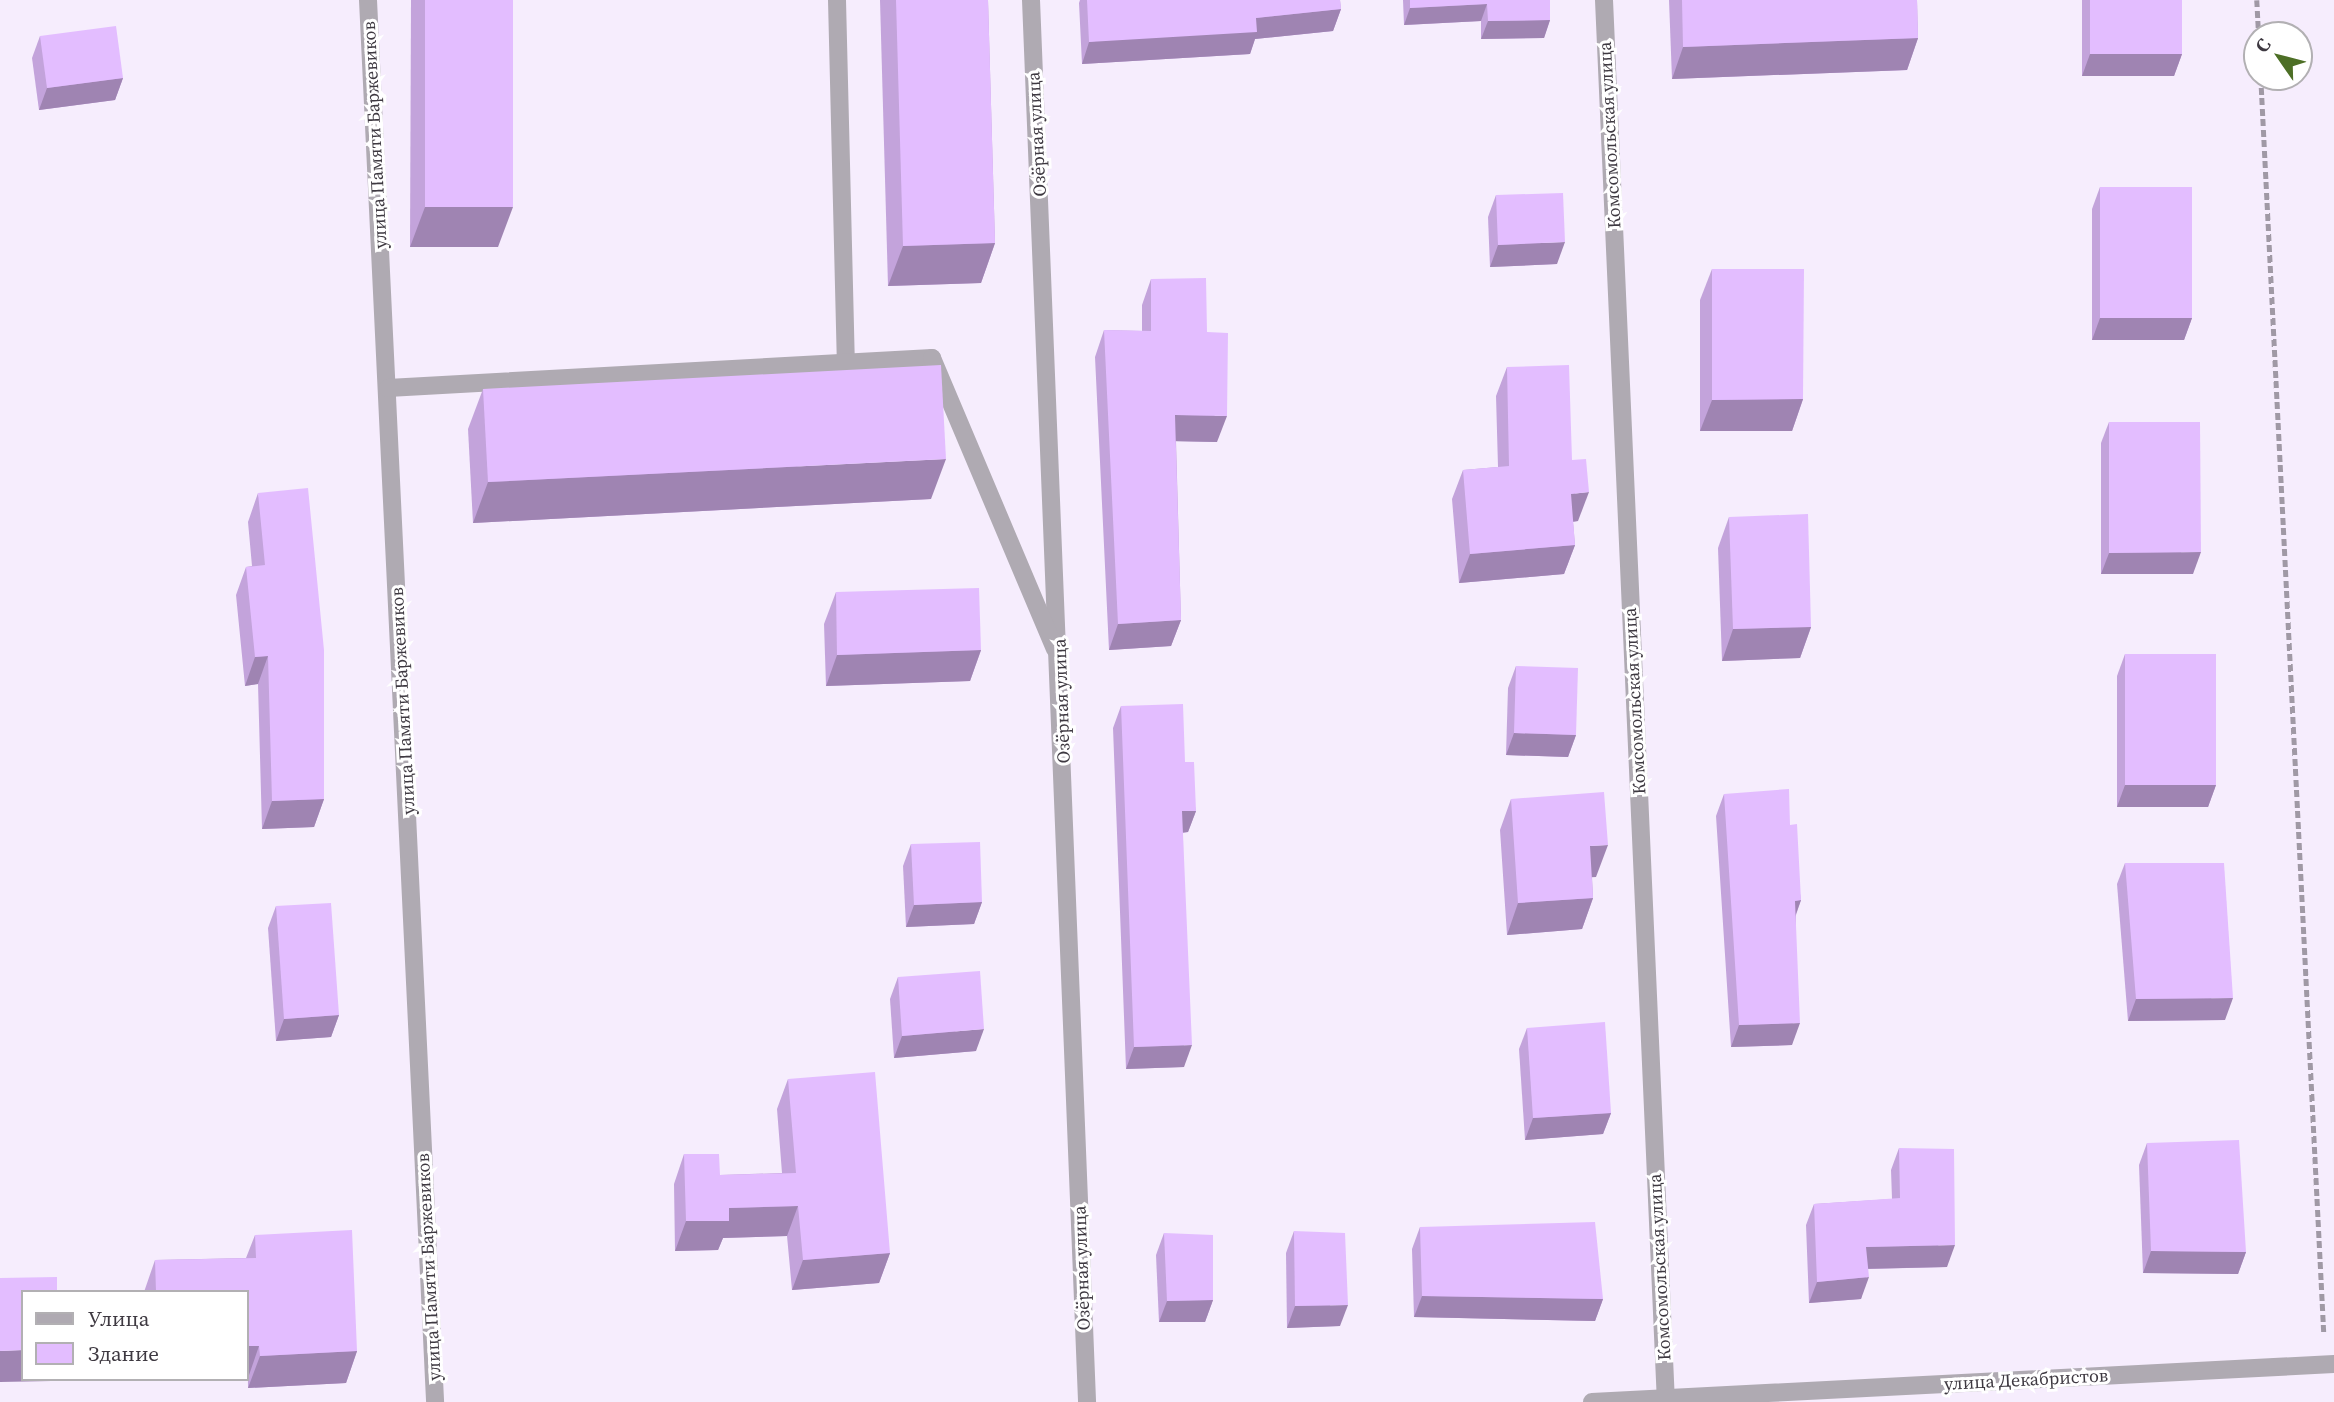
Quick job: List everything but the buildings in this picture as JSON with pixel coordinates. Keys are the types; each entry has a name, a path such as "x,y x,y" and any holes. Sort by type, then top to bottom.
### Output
{"street":[{"name":"улица Памяти Баржевиков","path":"368,0 435,1402"},
{"path":"837,0 846,362"},
{"name":"Озёрная улица","path":"1031,0 1060,662 1087,1402"},
{"name":"Комсомольская улица","path":"1604,0 1666,1400"},
{"path":"388,387 932,358 1060,662"},
{"name":"улица Декабристов","path":"1592,1402 2330,1364"}],"path":[{"path":"2258,0 2259,21"},
{"path":"2262,91 2330,1364"}]}
